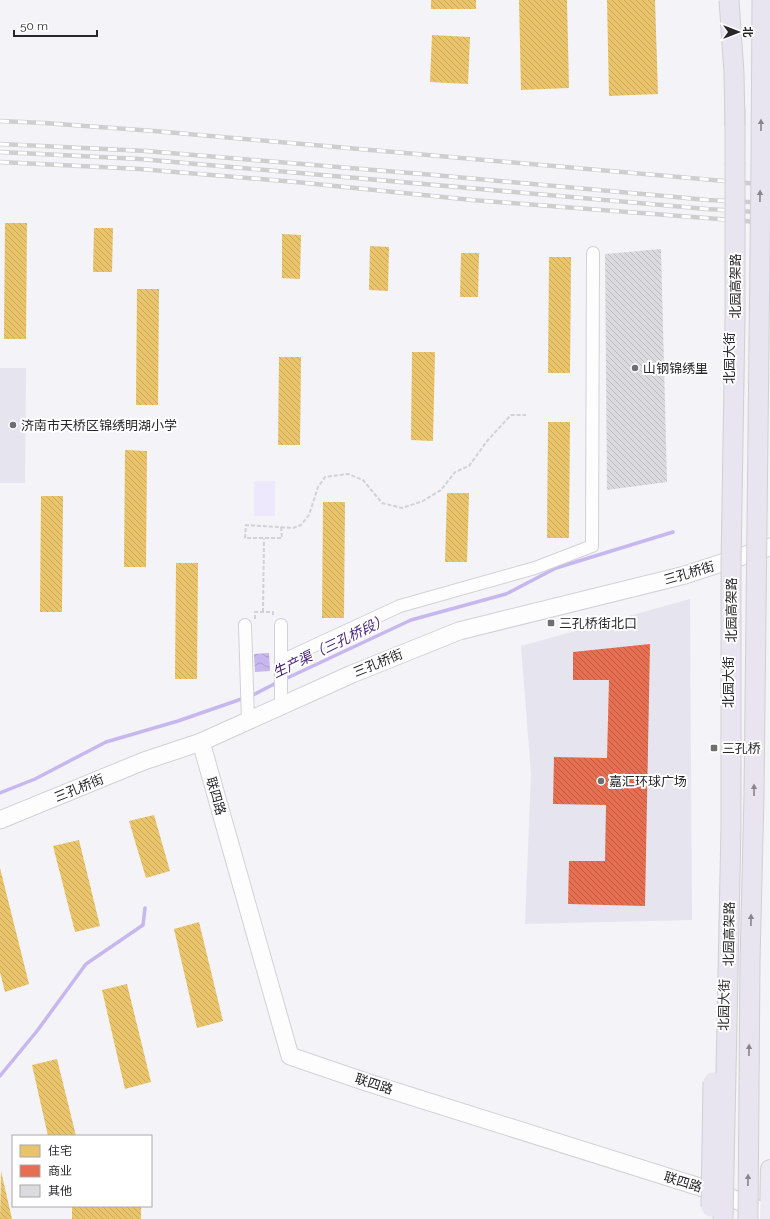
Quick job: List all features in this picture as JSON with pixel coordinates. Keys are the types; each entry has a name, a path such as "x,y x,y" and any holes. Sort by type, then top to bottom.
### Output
{"highway":[{"path":"729,0 734,73 735,126"},
{"name":"北园高架路","path":"722,1219 731,825 731,566 735,317 735,0"},
{"path":"762,0 762,79"},
{"path":"762,79 770,2"},
{"name":"北园高架路","path":"748,1219 762,79"},
{"path":"711,1219 714,1058 720,969 729,884 731,825"}],"main road":[{"name":"北园大街","path":"722,1219 722,1099 728,787 727,562 729,312 735,0"},
{"name":"三孔桥街","path":"0,820 144,761 201,742 248,721 281,697 352,674 459,631 677,576 727,562 770,547"},
{"name":"联四路","path":"201,742 290,1056 369,1083 722,1194 769,1216"},
{"path":"769,1216 770,1168"}],"street":[{"path":"281,667 400,606 535,568 592,546 593,254"},
{"path":"245,625 248,721"},
{"path":"281,625 281,697"}],"path":[{"path":"281,527 282,538 245,538 246,525 281,527 293,528 301,525 309,515 318,487 325,477 348,474 363,480 382,503 389,505 402,508 423,501 441,490 455,472 469,466 486,441 510,415 526,415"},
{"path":"263,612 264,539"},
{"path":"255,612 273,612"}],"shaded area":[{"name":"济南市天桥区锦绣明湖小学","path":"0,368 26,368 25,483 0,483"},
{"path":"254,481 275,481 275,516 254,516"},
{"path":"690,599 692,920 525,924 531,774 521,646"}],"water":[{"path":"269,653 270,671 255,672 254,654"}],"building: 住宅":[{"path":"431,0 476,0 476,9 431,9"},
{"path":"519,0 567,0 569,88 521,90"},
{"path":"607,0 655,0 658,94 609,96"},
{"path":"432,35 470,37 468,84 430,82"},
{"path":"5,223 27,223 26,339 4,339"},
{"path":"94,228 113,228 112,272 93,272"},
{"path":"282,234 301,235 300,279 282,278"},
{"path":"370,246 389,247 388,291 369,290"},
{"path":"461,253 479,253 478,297 460,297"},
{"path":"549,257 571,257 570,373 548,373"},
{"path":"137,289 159,289 158,405 136,405"},
{"path":"412,352 435,352 433,441 411,440"},
{"path":"279,357 301,357 300,445 278,445"},
{"path":"548,422 570,422 569,538 547,538"},
{"path":"125,450 147,451 146,567 124,567"},
{"path":"447,493 469,493 467,562 445,562"},
{"path":"41,496 63,496 62,612 40,612"},
{"path":"323,502 345,502 344,618 322,618"},
{"path":"176,563 198,563 197,679 175,679"},
{"path":"154,815 170,871 146,878 129,821"},
{"path":"79,840 100,926 75,932 53,846"},
{"path":"0,868 29,984 5,992 0,972"},
{"path":"199,922 223,1021 197,1028 174,929"},
{"path":"127,984 151,1082 125,1089 102,990"},
{"path":"57,1059 76,1135 48,1135 32,1065"},
{"path":"1,1171 12,1219 0,1219"},
{"path":"72,1207 141,1207 141,1219 72,1219"}],"building: 商业":[{"name":"嘉汇环球广场","path":"650,644 645,906 568,904 569,861 605,861 606,805 553,804 554,757 607,758 609,680 573,680 573,652"}],"building: 其他":[{"name":"山钢锦绣里","path":"661,249 667,482 607,490 605,254"}],"waterway":[{"name":"生产渠（三孔桥段）","path":"283,680 411,620 506,594 556,568 673,532"},
{"name":"生产渠（三孔桥段）","path":"0,793 35,779 106,742 178,721 253,695 278,682"},
{"path":"0,1076 37,1031 86,964 143,925 145,908"}],"railway":[{"path":"0,121 154,131 770,185"},
{"path":"0,144 146,151 708,200 770,203"},
{"path":"0,152 140,159 707,209 770,213"},
{"path":"0,162 140,169 296,182 472,200 770,223"}],"place":[{"name":"山钢锦绣里","path":"635,368"},
{"name":"济南市天桥区锦绣明湖小学","path":"13,425"},
{"name":"三孔桥街北口","path":"551,623"},
{"name":"三孔桥","path":"714,748"},
{"name":"嘉汇环球广场","path":"601,781"}]}
